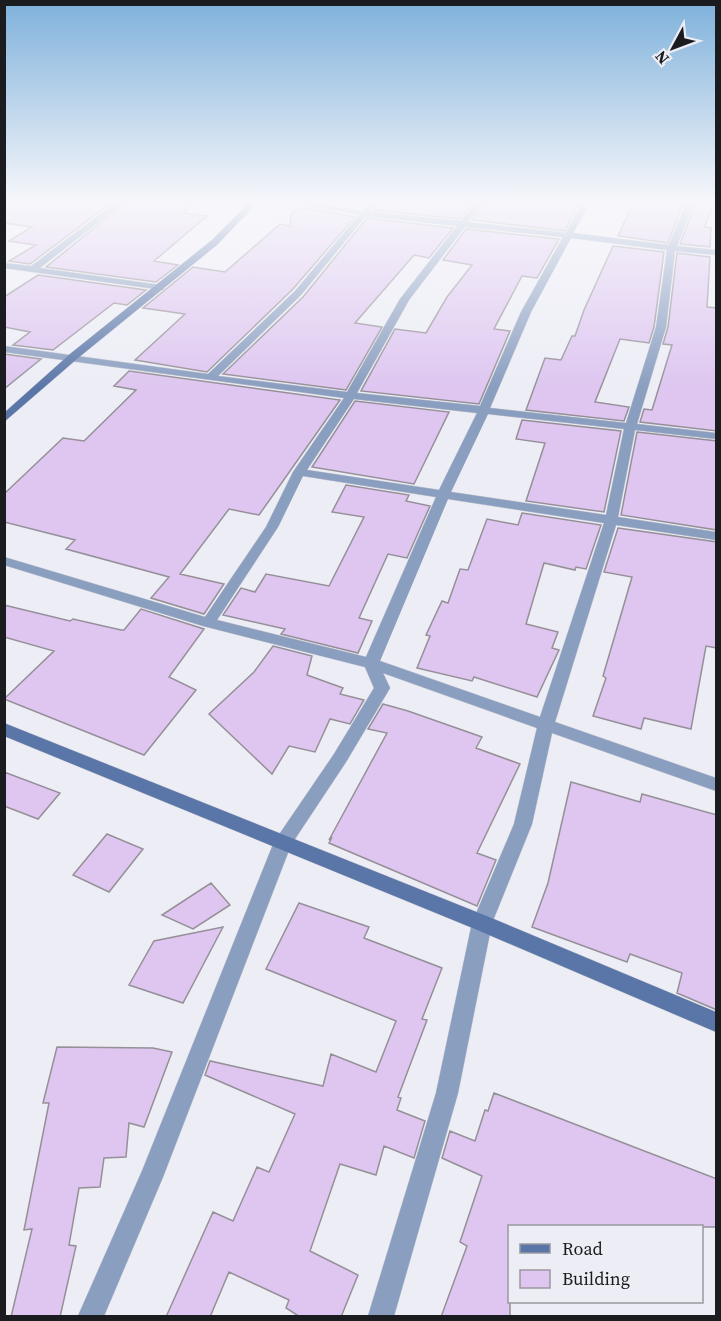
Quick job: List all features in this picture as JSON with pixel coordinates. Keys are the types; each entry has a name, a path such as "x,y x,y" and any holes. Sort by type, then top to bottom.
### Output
{"street":[{"path":"4,265 160,288"},
{"path":"33,269 39,265"},
{"path":"4,419 72,357 188,265"},
{"path":"210,378 298,293 322,265"},
{"path":"208,623 272,527 299,472 350,396 405,299 432,265"},
{"path":"91,1317 151,1177 283,842 340,758 382,688 370,663 526,312 551,265"},
{"path":"381,1317 447,1093 482,923 524,824 546,724 610,521 630,427 661,327 670,265"},
{"path":"4,347 210,378 350,396 717,436"},
{"path":"299,472 717,536"},
{"path":"4,561 208,623 370,663 717,784"},
{"path":"4,729 482,923 717,1022"}],"building":[{"path":"49,265 178,265 156,282 46,267"},
{"path":"233,265 314,265 293,289 207,372 135,360 185,314 143,308 193,267 225,272"},
{"path":"329,265 406,265 355,323 382,327 346,390 223,374 303,297"},
{"path":"470,265 545,265 537,278 522,276 494,329 510,331 479,404 361,391 395,329 426,333 447,297 472,265"},
{"path":"605,265 662,265 654,327 649,343 620,339 595,402 629,407 624,421 526,410 545,358 561,360 572,336 575,336"},
{"path":"676,265 710,265 707,307 717,308 717,431 640,422 644,409 652,410 672,345 663,344 668,327"},
{"path":"38,275 146,290 127,305 114,303 53,350 13,345 30,332 4,327 4,297"},
{"path":"4,354 41,359 4,389"},
{"path":"129,371 340,400 259,515 229,509 180,574 224,584 204,614 151,598 169,577 66,549 75,540 4,522 4,494 63,438 84,441 136,390 114,386"},
{"path":"355,401 449,412 414,484 312,467"},
{"path":"522,420 621,431 604,512 526,501 545,443 516,439"},
{"path":"637,432 717,441 717,530 621,515"},
{"path":"346,485 409,495 406,501 430,506 407,558 388,554 359,618 372,621 358,653 281,634 285,629 223,615 241,588 255,592 266,574 329,586 364,517 332,512"},
{"path":"522,513 601,525 586,569 576,567 575,570 544,563 526,624 558,632 552,648 559,650 537,697 474,677 472,681 417,668 430,636 426,635 442,601 448,603 460,569 468,570 487,519 518,525"},
{"path":"618,528 717,542 717,648 706,646 691,729 644,718 641,729 593,716 606,678 603,676 632,577 604,572"},
{"path":"4,605 70,621 73,619 121,630 124,630 141,609 204,629 169,677 196,690 144,755 4,699 54,651 4,637"},
{"path":"273,646 312,656 307,675 343,688 340,694 364,700 350,724 330,719 315,752 289,746 272,774 209,714 254,672"},
{"path":"383,704 482,737 476,748 520,764 477,853 496,860 477,906 329,843 387,733 368,729"},
{"path":"4,772 60,793 38,819 4,806"},
{"path":"571,782 640,802 642,794 717,815 717,1010 677,993 682,973 630,954 627,962 532,927 548,883"},
{"path":"107,834 143,849 109,892 73,875"},
{"path":"211,883 230,905 193,929 162,915"},
{"path":"299,903 369,927 364,938 442,968 422,1019 427,1020 398,1097 401,1098 397,1110 425,1121 414,1158 384,1146 376,1175 340,1164 310,1251 358,1275 341,1317 300,1317 286,1308 289,1300 229,1272 210,1317 166,1317 213,1212 233,1221 257,1167 269,1172 295,1114 205,1075 210,1061 323,1086 331,1054 376,1072 396,1021 266,969"},
{"path":"223,927 183,1003 129,985 154,941"},
{"path":"57,1047 153,1048 172,1052 144,1127 129,1123 126,1157 104,1158 100,1187 79,1188 69,1245 76,1246 60,1317 11,1317 32,1229 24,1230 49,1103 43,1103"},
{"path":"494,1093 717,1179 717,1227 703,1227 703,1225 508,1225 510,1317 441,1317 467,1246 460,1242 482,1176 442,1158 450,1131 475,1141 485,1110 488,1111"}]}
